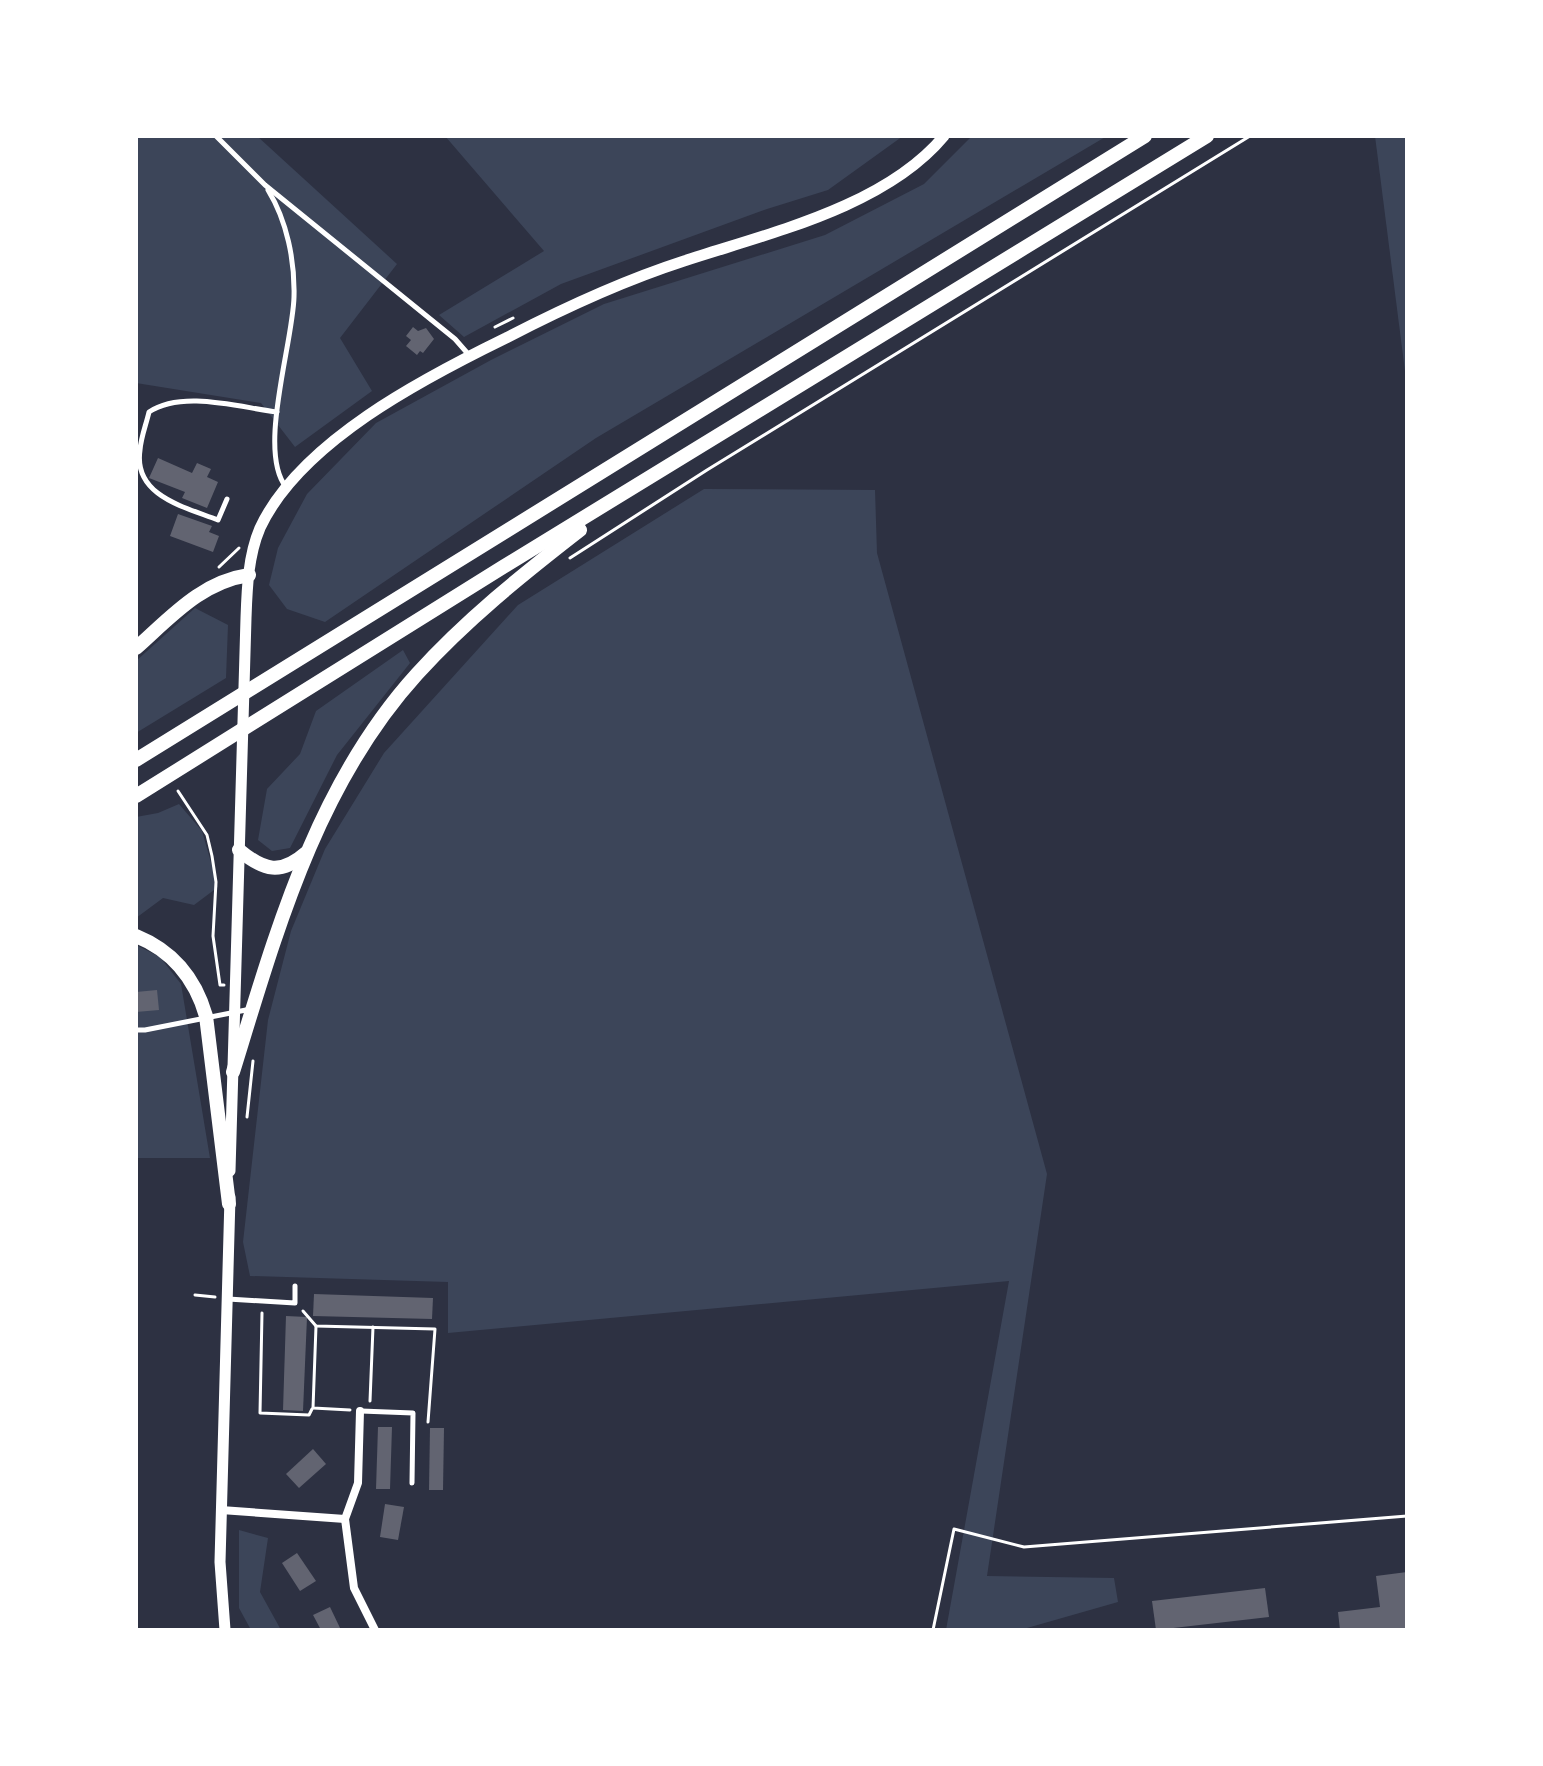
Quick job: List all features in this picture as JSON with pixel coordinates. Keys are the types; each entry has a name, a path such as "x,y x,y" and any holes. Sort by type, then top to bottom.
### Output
{"main road":[{"path":"136,760 1145,136"},
{"path":"136,796 1207,136"},
{"path":"233,1072 275,933 306,853 350,768 382,720 415,676 516,579 634,489"},
{"path":"136,648 194,596 221,581 249,575"},
{"path":"239,850 252,861 269,868 293,864 306,853"},
{"path":"136,936 155,944 189,976 199,994 206,1016 229,1204"}],"street":[{"path":"225,1630 221,1591 221,1510 245,625 249,575 260,529 287,488 313,460 411,387 581,300 850,202 912,166 944,136"},
{"path":"360,1411 358,1483 345,1519 354,1588 375,1630"},
{"path":"221,1510 345,1519"}],"lane":[{"path":"216,136 265,185 455,339 469,356"},
{"path":"265,185 281,211 287,234 294,297 277,412 277,464 281,480 287,488"},
{"path":"227,499 218,520 159,496 143,480 139,454 149,412 161,404 181,400 277,412"},
{"path":"136,1030 252,1009"},
{"path":"227,1299 295,1303 295,1286"},
{"path":"360,1411 413,1413 412,1483"}],"path":[{"path":"559,566 707,470 1250,136"},
{"path":"178,791 207,835 216,882 213,936 220,985 235,985"},
{"path":"246,1121 253,1060"},
{"path":"195,1295 227,1299"},
{"path":"262,1301 260,1413 309,1415 313,1408 316,1326 295,1303"},
{"path":"316,1326 435,1329 428,1422"},
{"path":"313,1408 360,1411 371,1400 373,1327"},
{"path":"933,1630 954,1529 1024,1547 1407,1516"}],"shaded area":[{"path":"136,136 257,136 397,264 340,338 372,391 295,447 261,403 136,383"},
{"path":"445,136 903,136 828,190 561,284 464,337 439,315 544,251"},
{"path":"972,136 1107,136 596,438 325,622 287,609 269,585 278,548 307,494 376,423 491,360 604,304 825,235 924,184"},
{"path":"1375,136 1407,136 1407,387"},
{"path":"704,489 875,490 877,553 1047,1174 987,1576 1114,1578 1118,1602 1020,1630 946,1630 1009,1281 448,1333 448,1282 250,1276 243,1242 268,1020 291,931 325,849 384,753 518,605"},
{"path":"195,608 228,625 226,678 136,733 136,661"},
{"path":"403,650 410,663 337,755 290,848 272,851 258,840 267,789 300,754 316,711"},
{"path":"179,804 202,831 218,887 194,905 163,898 136,918 136,817 158,813"},
{"path":"136,945 160,957 181,984 210,1158 136,1158"},
{"path":"239,1530 268,1538 260,1592 281,1630 251,1630 239,1608"}],"building":[{"path":"413,327 418,331 426,328 434,339 423,353 420,351 417,355 406,346 411,340 406,336"},
{"path":"158,458 192,473 197,463 211,469 207,477 218,482 207,508 182,498 185,492 149,478"},
{"path":"178,514 212,526 209,532 219,536 213,552 170,536"},
{"path":"157,990 159,1010 136,1012 136,992"},
{"path":"314,1294 433,1298 432,1319 313,1316"},
{"path":"286,1316 307,1317 303,1411 283,1410"},
{"path":"378,1427 392,1427 390,1489 376,1489"},
{"path":"430,1428 444,1428 443,1490 429,1490"},
{"path":"313,1449 326,1464 299,1488 286,1474"},
{"path":"385,1504 404,1507 398,1540 380,1537"},
{"path":"297,1553 316,1581 300,1591 282,1563"},
{"path":"1407,1572 1407,1630 1340,1630 1338,1612 1380,1607 1376,1576"},
{"path":"1265,1588 1269,1617 1156,1630 1152,1601"},
{"path":"330,1607 341,1630 321,1630 313,1615"}]}
